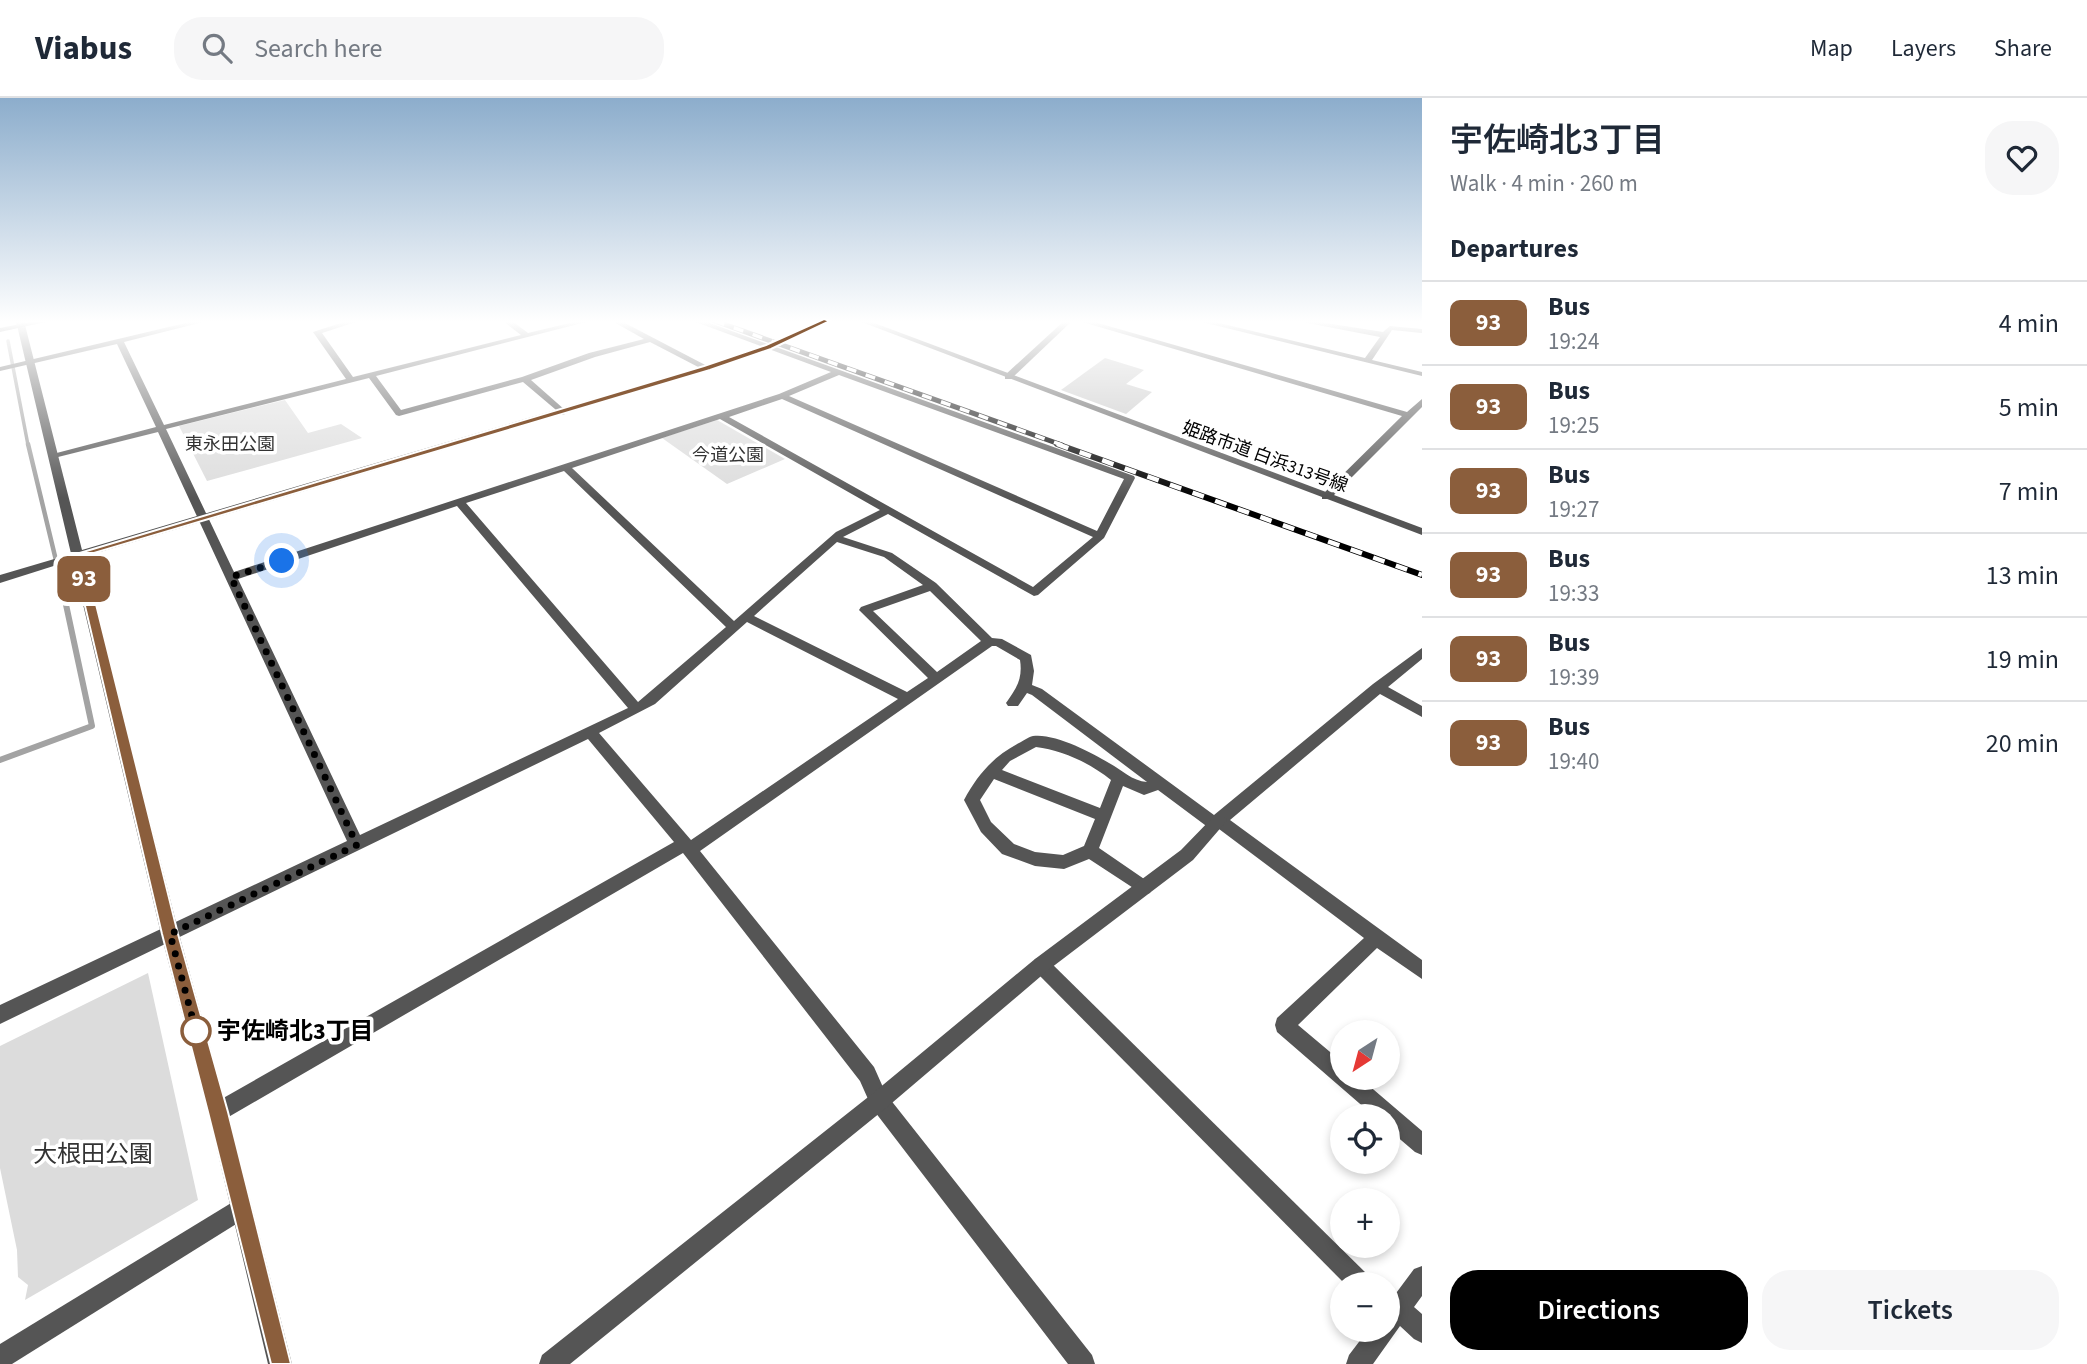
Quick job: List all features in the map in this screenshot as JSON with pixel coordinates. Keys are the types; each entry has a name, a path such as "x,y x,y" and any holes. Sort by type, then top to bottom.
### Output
{"street":[{"path":"34,380 279,1364"},
{"path":"139,380 357,845"},
{"path":"54,455 356,380"},
{"path":"375,380 399,414 521,380"},
{"path":"526,380 562,412"},
{"path":"0,579 667,380"},
{"path":"231,577 782,396 820,380"},
{"path":"721,416 1034,592 1100,536 1130,478 857,380"},
{"name":"姫路市道 白浜313号線","path":"1016,380 1422,531"},
{"path":"1287,380 1408,415"},
{"path":"782,396 1100,536"},
{"path":"1326,497 1422,402"},
{"path":"565,467 733,628"},
{"path":"459,502 637,709"},
{"path":"0,1015 637,709 650,701 836,538 886,511"},
{"path":"836,538 888,555 932,586 989,642"},
{"path":"932,586 865,610 936,678"},
{"path":"747,617 908,698"},
{"path":"218,1112 687,847 989,642 998,642 1026,658 1029,669 1024,687 1013,703"},
{"path":"551,1364 879,1101 1041,965 1187,855 1217,822 1422,652"},
{"path":"1024,687 1037,692 1160,784 1217,822 1422,971"},
{"path":"1378,687 1422,712"},
{"path":"590,732 687,847 867,1074 879,1101 1083,1364"},
{"path":"1119,778 1090,851 1065,862 1035,859 1008,849 986,827 972,800 990,771 1005,757 1034,741 1057,744 1105,766 1119,778 1144,789 1160,784"},
{"path":"990,771 1104,816"},
{"path":"1090,851 1144,888"},
{"path":"1330,1065 1284,1025 1377,937"},
{"path":"1041,965 1350,1272"},
{"path":"1359,1090 1422,1145"},
{"path":"0,1358 241,1208"},
{"path":"1400,1305 1422,1277"},
{"path":"1400,1322 1422,1331"},
{"path":"1358,1364 1373,1342"}],"green space":[{"name":"東永田公園","path":"285,400 308,433 341,424 362,438 207,481 179,426"},
{"name":"今道公園","path":"717,420 785,459 727,484 662,438"},
{"name":"大根田公園","path":"148,973 198,1200 25,1300 28,1285 18,1277 17,1250 0,1168 0,1046"}],"building":[{"path":"1075,380 1131,380 1126,384 1152,392 1126,414 1061,390"}],"waterway":[{"path":"16,380 28,445"},
{"path":"28,444 66,602"},
{"path":"0,760 92,726 65,600"}],"railway":[{"path":"880,380 1062,445"},
{"path":"1057,444 1422,575"}],"bus line":[{"name":"93","path":"280,1364 218,1112 170,934 78,555 667,380"}],"place":[{"name":"宇佐崎北3丁目","path":"196,1031"}],"route":[{"path":"196,1031 197,1035 170,934 357,845 231,577 282,561"}]}
